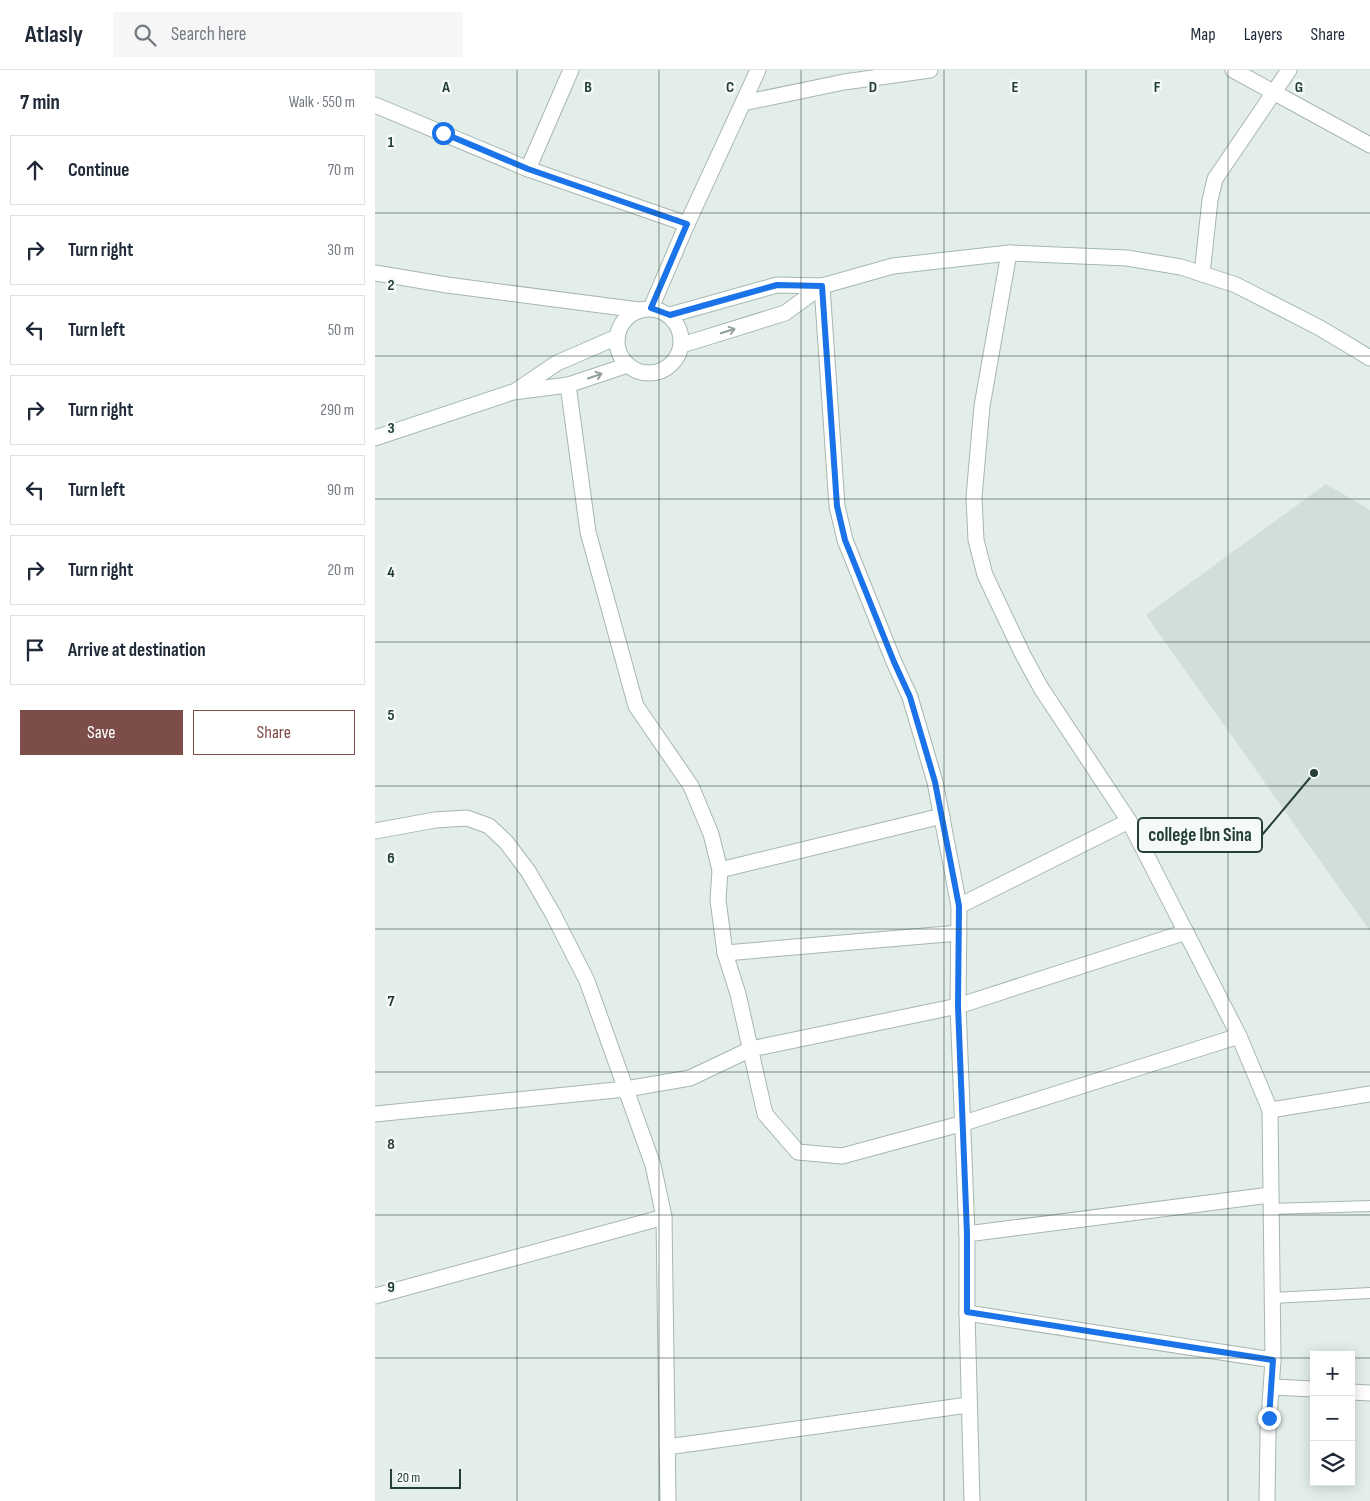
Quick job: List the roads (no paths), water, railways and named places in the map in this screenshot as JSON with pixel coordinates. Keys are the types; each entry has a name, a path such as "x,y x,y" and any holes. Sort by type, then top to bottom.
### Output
{"street":[{"path":"528,169 571,70"},
{"path":"670,315 680,329 682,345 678,356 671,366 661,372 649,374 637,372 628,365 619,352 617,337 621,325 629,316 645,309 687,224 758,70"},
{"path":"743,103 845,82 930,70"},
{"path":"1233,70 1370,145"},
{"path":"1203,274 1207,218 1215,179 1275,94 1289,70"},
{"path":"375,105 528,169 687,224"},
{"path":"1009,253 982,406 974,497 976,540 985,575 1002,614 1041,688 1129,821 1239,1036 1270,1110 1273,1360 1267,1501"},
{"path":"375,273 447,285 645,309 670,315 777,285 822,286 893,266 1009,253 1127,258 1181,267 1235,284 1320,328 1370,358"},
{"path":"682,345 785,313 822,286"},
{"path":"822,286 837,506 845,540 910,697 935,782 959,906 958,1006 967,1234 972,1501"},
{"path":"513,392 557,363 617,337"},
{"path":"375,438 513,392 568,385 628,365"},
{"path":"568,385 588,532 636,706 691,786 711,834 720,870 718,900 725,953 751,1049 765,1114 798,1152 841,1156 963,1123 1239,1036"},
{"path":"720,870 942,816"},
{"path":"375,831 435,820 467,818 489,826 506,842 528,871 553,914 587,981 653,1165 664,1217 668,1501"},
{"path":"959,906 1129,821"},
{"path":"375,1114 626,1089 690,1078 751,1049 958,1006 1186,932"},
{"path":"725,953 959,933"},
{"path":"1270,1110 1370,1094"},
{"path":"967,1234 1270,1202"},
{"path":"375,1296 664,1217"},
{"path":"967,1312 1273,1360"},
{"path":"1272,1387 1310,1389"},
{"path":"1355,1392 1370,1393"},
{"path":"667,1447 969,1405"}],"lane":[{"path":"1270,1202 1370,1206"},
{"path":"1272,1298 1370,1294"}],"place":[{"name":"college Ibn Sina","path":"1314,773"}]}
